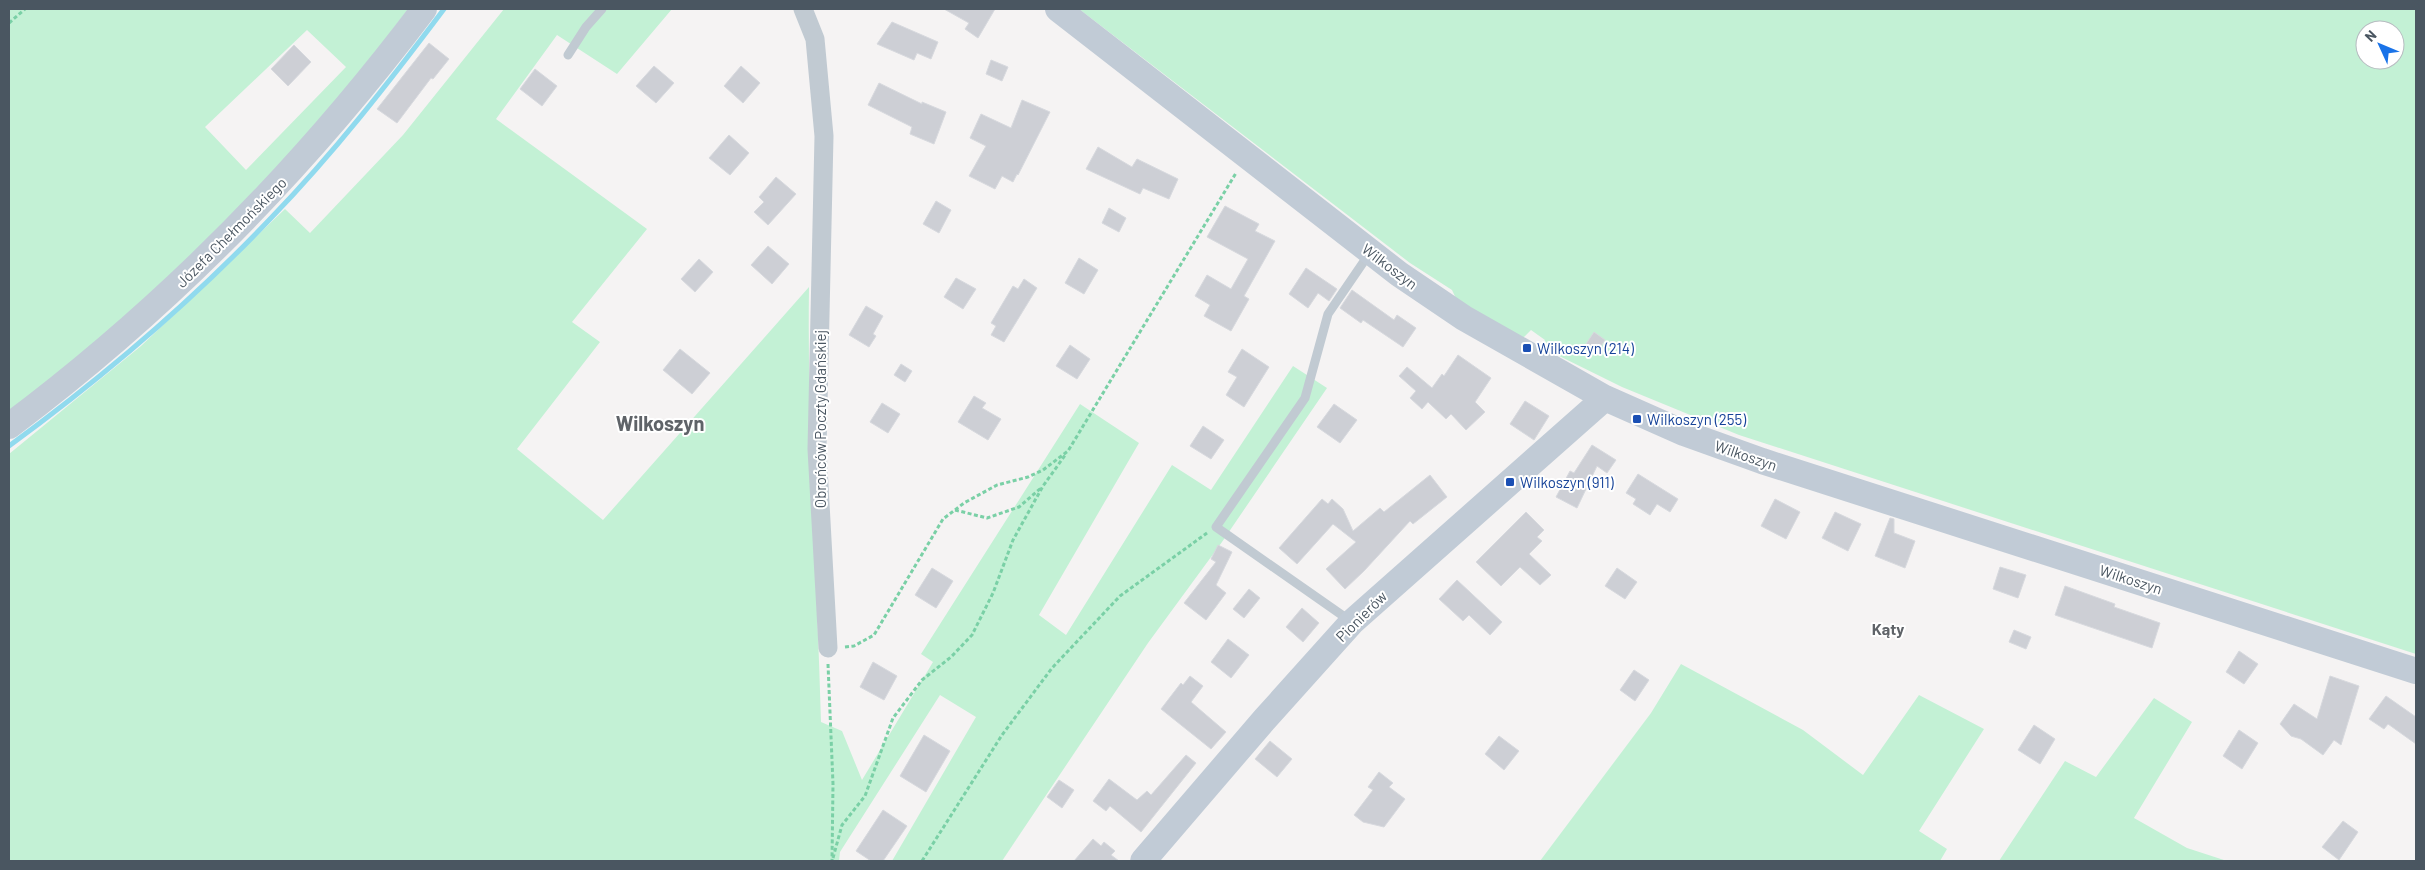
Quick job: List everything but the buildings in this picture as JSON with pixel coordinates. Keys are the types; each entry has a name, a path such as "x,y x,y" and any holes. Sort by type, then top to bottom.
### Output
{"street":[{"name":"Józefa Chełmońskiego","path":"9,426 126,333 227,238 339,117 424,9"},
{"name":"Obrońców Poczty Gdańskiej","path":"803,9 814,39 824,136 817,448 828,648"},
{"name":"Wilkoszyn","path":"1058,9 1370,252 1432,297 1494,336 1605,398 1684,433 1762,461 2416,671"},
{"name":"Pionierów","path":"1143,861 1264,720 1352,622 1605,398"}],"lane":[{"path":"568,55 586,27 602,9"},
{"path":"1352,622 1216,527 1305,398 1328,314 1370,252"}],"path":[{"path":"9,23 25,9"},
{"path":"832,861 842,825 865,796 893,718 922,680 951,657 972,635 993,593 1013,540 1043,486 1068,451 1248,156"},
{"path":"832,861 833,784 828,648 854,646 874,635 943,519 954,510 997,485 1028,477 1043,470 1068,451"},
{"path":"954,510 987,518 1019,508 1043,486"},
{"path":"922,861 1002,735 1052,668 1120,596 1180,551 1216,527"}],"green space":[{"path":"9,9 408,9 316,126 278,171 229,223 137,308 9,414","holes":["307,30 346,67 246,170 205,127"]},
{"path":"504,9 672,9 617,74 557,35 496,119 647,229 572,322 600,342 517,449 603,520 809,287 811,450 821,722 842,731 862,780 933,662 921,654 1080,404 1139,443 1039,615 1066,635 1172,465 1211,490 1293,366 1327,388 1222,542 1148,643 1002,861 892,861 976,717 940,695 840,852 839,861 9,861 9,454 141,346 285,209 310,233 403,135"},
{"path":"1079,9 2416,9 2416,654 1739,435 1622,387 1541,347 1545,340 1531,330 1522,339 1460,307 1452,290 1410,263"},
{"path":"1681,664 1803,730 1863,775 1919,695 1984,729 1919,831 1947,849 1940,861 1540,861 1651,713"},
{"path":"2154,698 2192,722 2134,818 2187,848 2227,861 1999,861 2065,761 2096,777"}],"waterway":[{"path":"9,446 78,394 145,338 241,249 339,142 382,90 444,9"}],"place":[{"name":"Wilkoszyn (214)","path":"1527,348"},
{"name":"Wilkoszyn (255)","path":"1637,419"},
{"name":"Wilkoszyn (911)","path":"1510,482"}],"district":[{"name":"Wilkoszyn","path":"660,423"},
{"name":"Kąty","path":"1888,628"}]}
